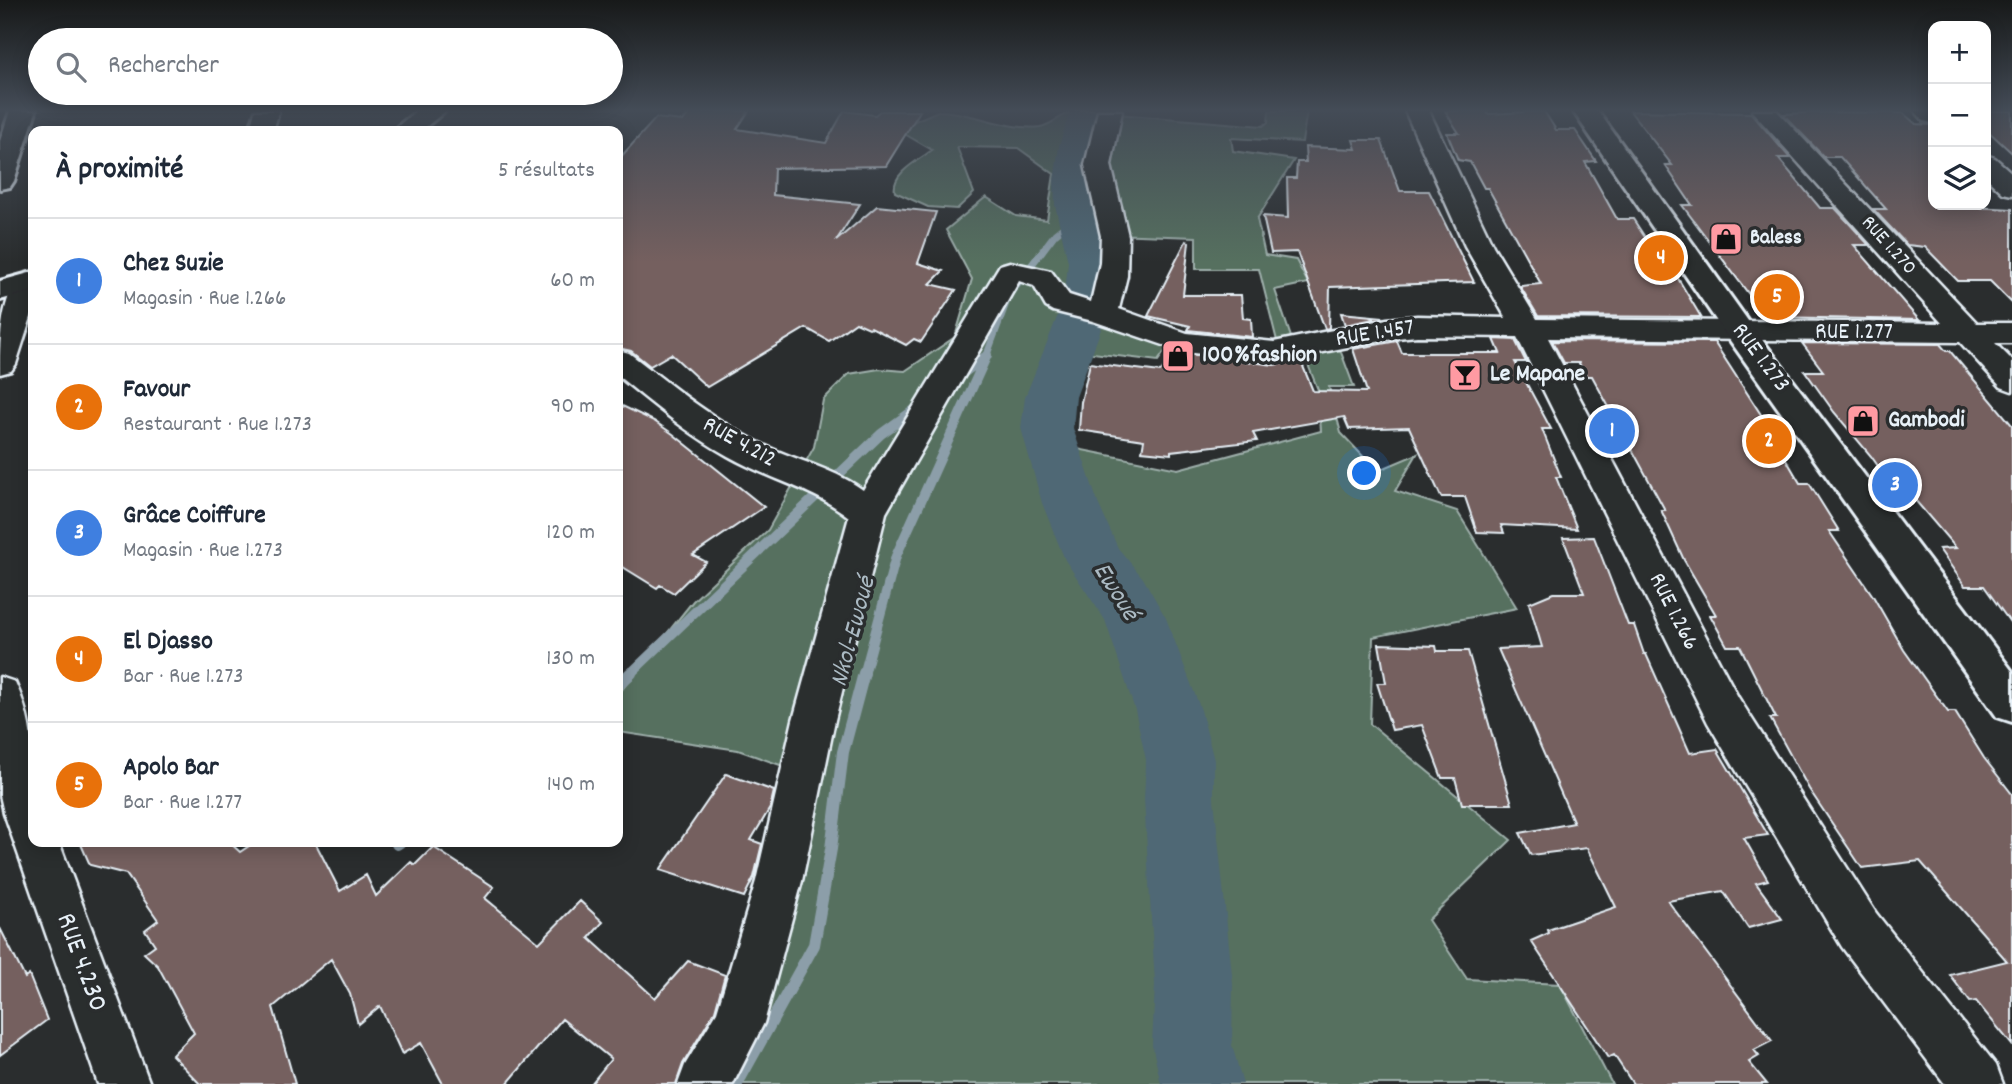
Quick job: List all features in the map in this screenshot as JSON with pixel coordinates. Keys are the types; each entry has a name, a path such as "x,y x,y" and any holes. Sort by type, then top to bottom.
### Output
{"main road":[{"path":"0,181 6,162"},
{"name":"RUE 1.273","path":"1620,162 1740,332 2012,704"}],"street":[{"path":"1098,162 1115,245 1108,296 1102,314"},
{"name":"RUE 1.266","path":"1440,162 1479,246 1528,329 1723,710 1858,930 1977,1084"},
{"name":"RUE 1.270","path":"1810,162 2012,380"},
{"path":"1991,168 2012,187"},
{"name":"RUE 1.457","path":"841,495 1025,274 1046,281 1057,301 1064,305 1102,314 1184,342 1274,352 1387,329 1417,326 1528,329"},
{"path":"0,364 20,285"},
{"name":"RUE 1.277","path":"1528,329 2012,333"},
{"name":"RUE 4.212","path":"623,364 678,408 740,448 841,495"},
{"path":"704,1084 739,1023 779,881 814,720 841,495"},
{"path":"0,694 28,819"},
{"name":"RUE 4.230","path":"38,847 124,1084"}],"green space":[{"path":"962,162 974,193 957,209 928,207 895,192 897,179 914,163"},
{"path":"1037,162 1293,162 1257,219 1265,255 1296,260 1308,283 1275,290 1292,340 1339,347 1354,387 1329,387 1341,433 1377,471 1417,454 1395,491 1457,511 1517,608 1373,637 1370,724 1511,840 1428,920 1467,979 1560,984 1612,1084 710,1084 783,766 738,750 623,733 623,688 693,601 768,530 814,447 823,400 849,374 879,369 905,371 955,337 972,279 946,230 986,197 1016,216 1047,220 1054,174","holes":["1110,234 1196,237 1196,269 1259,269 1280,353 1303,352 1318,390 1321,431 1178,469 1072,448 1069,412 1085,352 1158,361 1170,344 1092,317"]}],"building":[{"path":"623,162 889,162 886,166 774,168 773,195 860,204 836,241 877,206 936,212 918,263 943,271 930,284 956,290 921,342 914,339 906,345 856,322 829,341 806,328 707,387 671,354 650,366 631,351 623,349"},
{"path":"1297,162 1389,162 1400,191 1429,191 1474,282 1330,287 1329,328 1325,329 1297,252 1271,253 1263,216 1288,218 1287,178 1296,178"},
{"path":"1468,162 1590,162 1585,162 1617,219 1633,219 1654,251 1661,250 1701,317 1538,316 1520,286 1541,284 1488,188 1484,188"},
{"path":"1669,162 1781,162 1820,208 1835,208 1869,245 1854,245 1919,320 1766,317 1682,205 1692,205 1665,165 1672,165"},
{"path":"1844,162 1928,162 1928,210 2012,209 2012,303 1990,281 1958,281 1925,247 1907,245 1873,209 1886,209"},
{"path":"1186,241 1189,242 1183,295 1241,295 1243,318 1251,319 1252,337 1188,330 1190,326 1148,316"},
{"path":"1341,313 1383,317 1345,325"},
{"path":"1494,339 1515,340 1526,362 1515,362 1551,429 1542,429 1561,477 1556,477 1577,529 1501,525 1504,533 1477,532 1465,497 1441,497 1409,427 1349,429 1344,417 1253,433 1257,441 1171,451 1171,454 1142,451 1144,440 1079,430 1081,402 1090,363 1160,372 1176,352 1274,365 1300,359 1313,391 1367,392 1353,349 1397,341 1402,353 1500,353"},
{"path":"1552,341 1714,342 1771,430 1800,483 1809,483 1839,531 1829,531 1873,596 1904,650 1948,712 1955,712 1984,758 2012,794 2012,1045 1976,1001 1970,1002 1950,975 2007,961 1920,861 1862,868 1809,789 1770,718 1776,718 1740,646 1727,646 1710,615 1716,615 1684,560 1661,510 1665,510 1592,376 1586,376 1579,363 1564,363"},
{"path":"1802,343 1940,344 1946,351 1950,351 2012,425 2012,625 1984,586 1965,586 1939,549 1956,548 1915,500 1902,500 1871,456 1834,412 1805,371 1823,371"},
{"path":"623,406 654,421 673,434 764,507 693,555 706,562 674,593 660,585 657,588 623,567"},
{"path":"1594,537 1628,625 1634,625 1644,654 1690,753 1717,749 1768,835 1744,838 1768,880 1756,883 1782,919 1748,928 1723,891 1668,901 1772,1041 1754,1050 1759,1056 1749,1062 1767,1084 1633,1084 1614,1055 1608,1058 1531,941 1549,933 1548,930 1616,907 1587,848 1531,855 1520,833 1574,823 1498,649 1542,647 1529,603 1553,593 1584,593 1563,538"},
{"path":"1379,644 1436,646 1437,651 1468,651 1512,804 1462,804 1455,778 1442,778 1422,725 1392,730 1377,683 1386,683"},
{"path":"726,774 774,791 770,808 751,840 762,844 754,877 744,897 660,870"},
{"path":"82,847 234,847 240,852 248,847 318,847 340,891 366,875 376,896 411,862 415,865 433,847 494,887 485,898 539,943 580,901 603,922 589,938 655,998 688,961 725,975 715,1011 683,1064 676,1084 591,1084 611,1059 562,1019 507,1084 443,1084 421,1043 402,1054 380,1006 358,1024 350,994 331,959 273,1007 295,1084 200,1084 172,1055 194,1033 158,966 144,953 155,945 145,930 158,920 126,874 90,865"},
{"path":"0,928 25,978 29,975 47,1020 0,1055"}],"waterway":[{"name":"Ewoué","path":"1076,162 1076,205 1091,268 1084,310 1050,397 1047,428 1070,503 1094,560 1122,595 1135,618 1168,710 1180,760 1179,799 1194,984 1192,1045 1202,1084"},
{"name":"Nkol-Ewoué","path":"986,357 1009,295 1055,234 1065,226 1080,221"},
{"name":"Nkol-Ewoué","path":"864,675 896,556 987,355"},
{"path":"958,377 985,357"},
{"path":"629,675 881,434 921,405"},
{"path":"623,680 631,673"},
{"name":"Nkol-Ewoué","path":"737,1084 814,945 831,849 843,752 864,673"}],"place":[{"name":"Baless","path":"1726,239"},
{"name":"El Djasso","path":"1661,258"},
{"name":"Apolo Bar","path":"1777,297"},
{"name":"100%fashion","path":"1178,356"},
{"name":"Le Mapane","path":"1465,375"},
{"name":"Gambodi","path":"1863,421"},
{"name":"Chez Suzie","path":"1612,431"},
{"name":"Favour","path":"1769,441"},
{"name":"Grâce Coiffure","path":"1895,485"}]}
